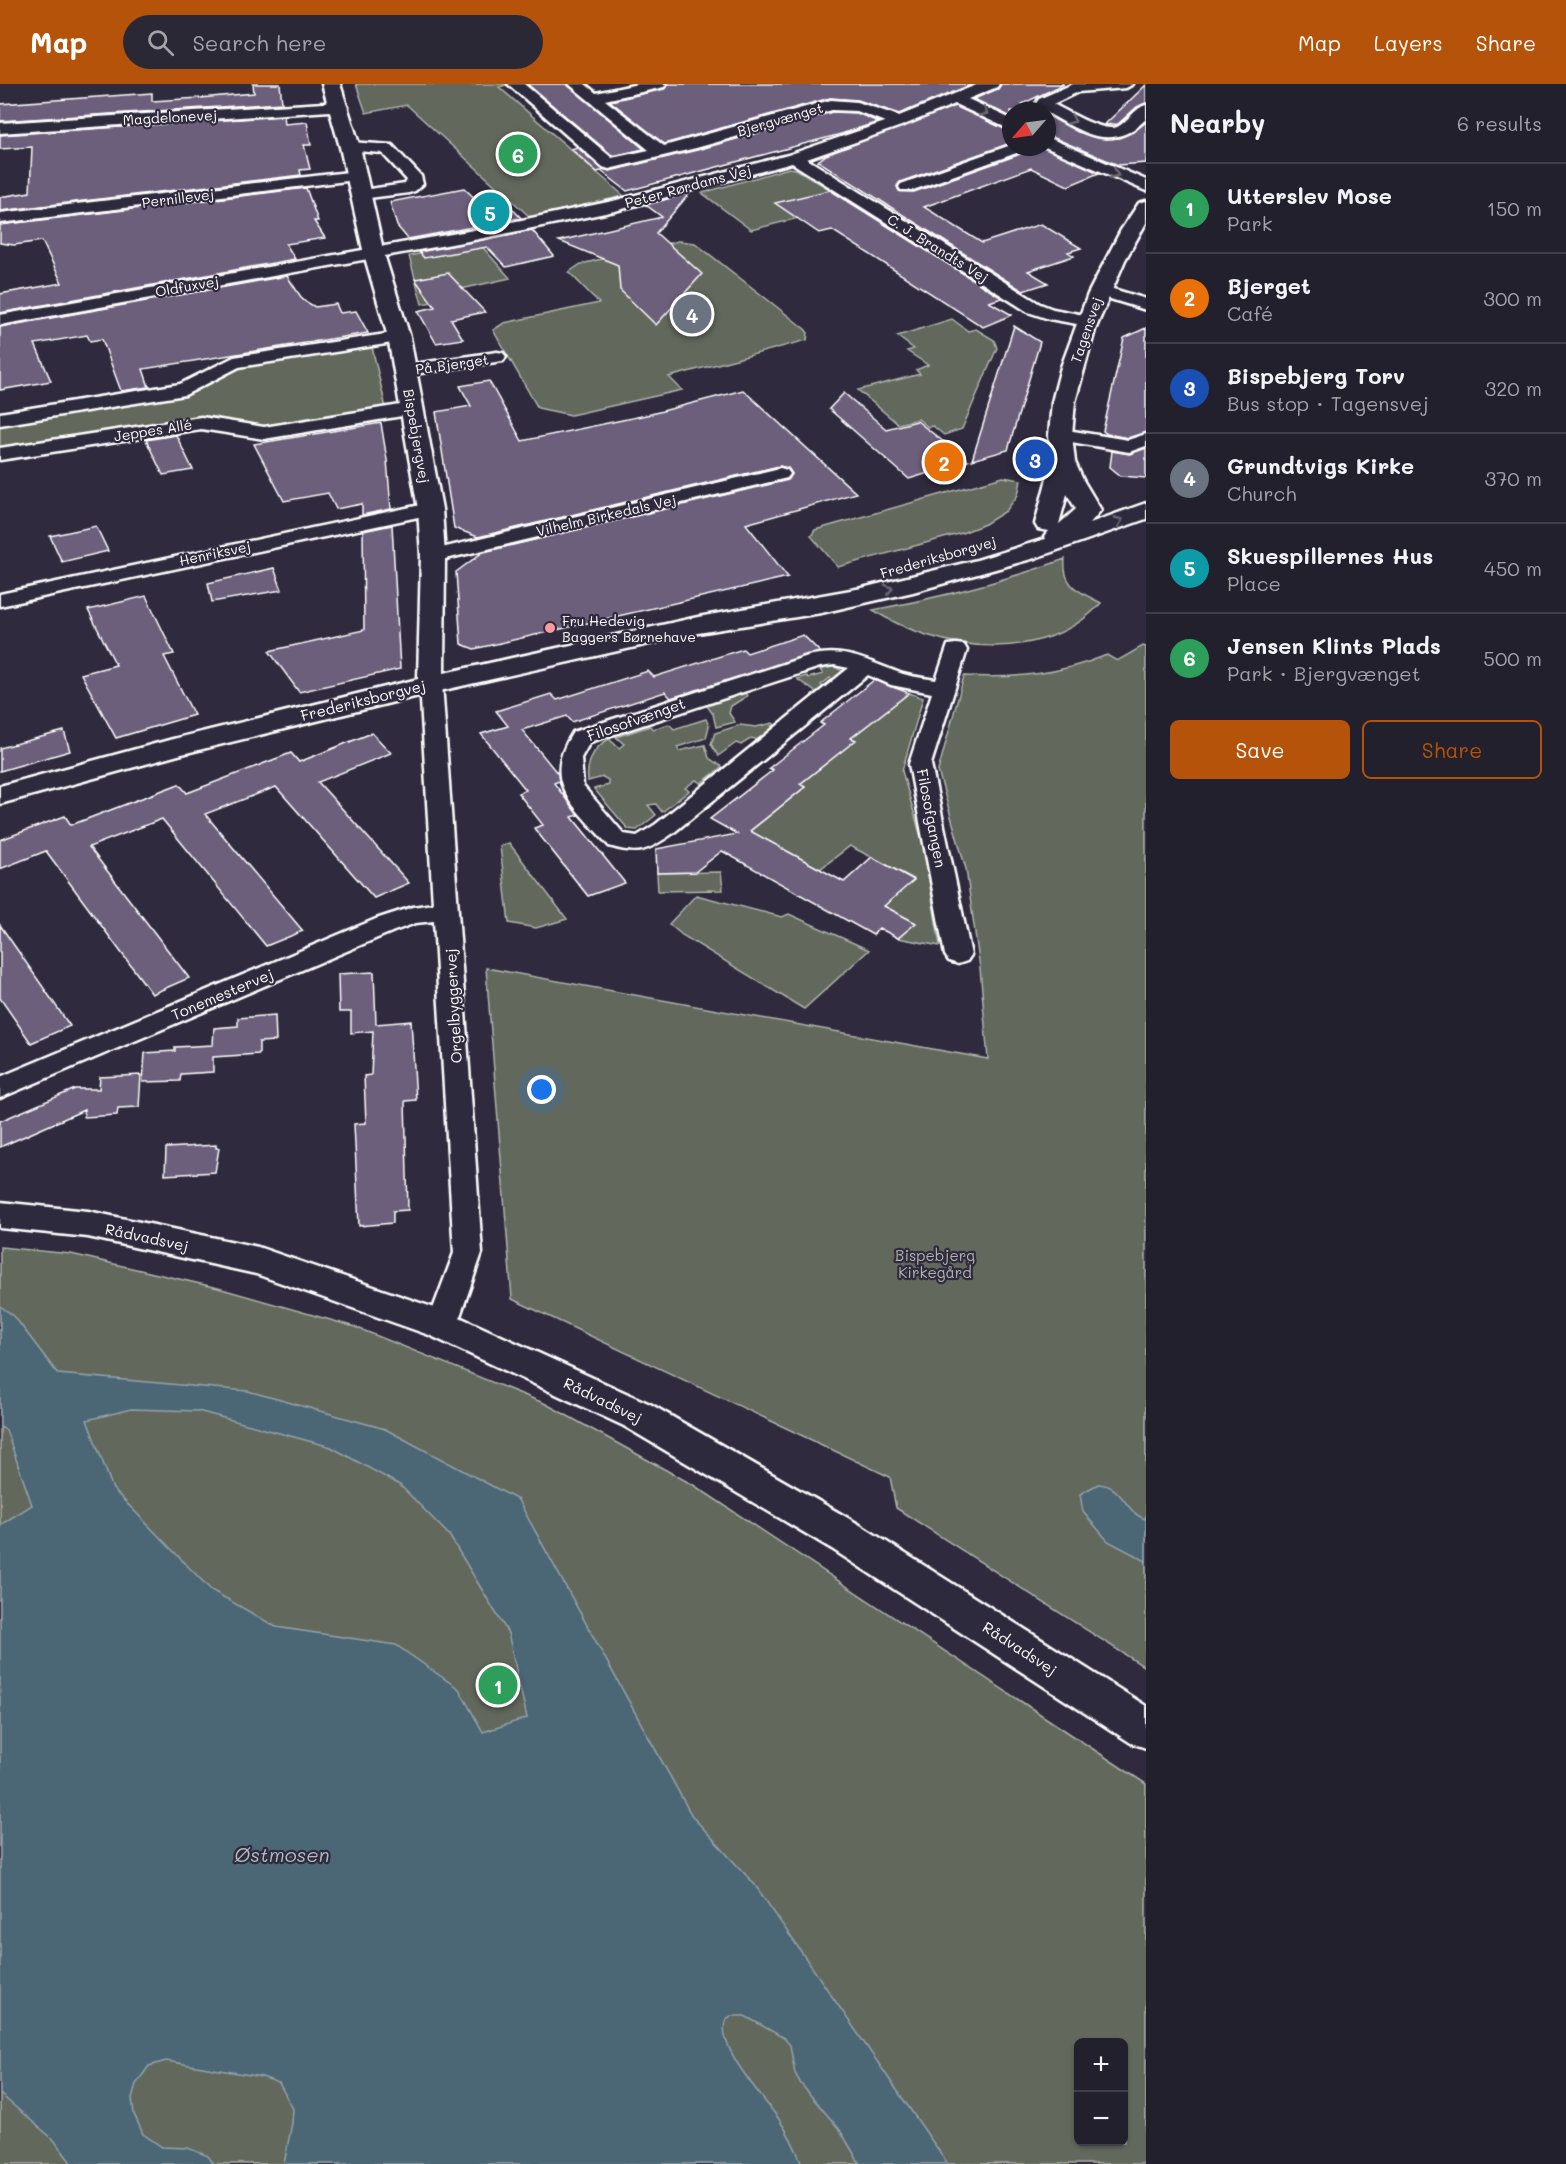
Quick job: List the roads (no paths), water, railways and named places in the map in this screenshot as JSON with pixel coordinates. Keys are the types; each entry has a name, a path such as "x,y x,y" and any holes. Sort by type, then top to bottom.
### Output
{"street":[{"name":"Bispebjergvej","path":"331,84 340,107 374,254 407,370 430,509 433,556 431,683"},
{"name":"Bjergvænget","path":"515,84 609,164 831,105 851,104 864,107 899,122"},
{"path":"576,84 660,151"},
{"path":"593,98 659,84"},
{"name":"Peter Rørdams Vej","path":"374,254 582,214 794,158 899,122 992,84"},
{"path":"1126,84 1075,88 1044,102 1043,105 1104,134 1114,135 1121,134 1146,110"},
{"path":"956,99 1002,121"},
{"name":"Magdelonevej","path":"0,128 340,107"},
{"path":"1056,146 1146,186"},
{"path":"350,147 386,148 416,179 415,184 409,188 359,185"},
{"path":"907,187 1002,153"},
{"name":"C. J. Brandts Vej","path":"794,158 1034,308 1049,314 1088,321"},
{"name":"Pernillevej","path":"0,218 359,185"},
{"name":"Tagensvej","path":"1047,524 1063,463 1062,416 1073,365 1100,290 1117,254 1146,207"},
{"name":"Oldfuxvej","path":"0,320 374,254"},
{"path":"1100,290 1146,305"},
{"path":"0,419 185,389 234,362 399,337"},
{"name":"På Bjerget","path":"407,370 497,357"},
{"name":"Jeppes Allé","path":"0,454 201,423 264,433 413,410"},
{"path":"1061,435 1130,446 1146,440"},
{"name":"Tagensvej","path":"1063,463 1089,510"},
{"name":"Vilhelm Birkedals Vej","path":"433,556 780,474"},
{"name":"Frederiksborgvej","path":"728,618 800,593 947,556 1146,491"},
{"name":"Henriksvej","path":"0,600 430,509"},
{"path":"998,560 1060,536 1073,527 1089,510"},
{"name":"Frederiksborgvej","path":"0,795 116,762 431,683 728,618 822,605 1067,540 1146,510"},
{"name":"Filosofgangen","path":"956,650 920,764 958,955"},
{"name":"Filosofvænget","path":"865,666 664,829 641,844 616,842 572,787 570,758 581,737 816,661 834,658 865,666 899,680 943,688"},
{"name":"Orgelbyggervej","path":"431,683 468,1253 442,1325"},
{"name":"Tonemestervej","path":"0,1088 385,925 413,915 447,911"},
{"name":"Rådvadsvej","path":"0,1215 88,1224 258,1261 442,1325 637,1415 846,1537 1146,1729"}],"water":[{"name":"Østmosen","path":"0,1306 14,1316 58,1374 248,1391 385,1429 518,1500 692,1816 755,1885 948,2164 860,2164 840,2130 801,2084 795,2073 790,2045 784,2038 745,2016 731,2016 726,2019 724,2030 733,2056 782,2123 802,2164 284,2164 293,2109 279,2083 262,2077 166,2061 149,2066 136,2084 132,2098 134,2114 143,2134 162,2147 188,2148 208,2156 214,2164 72,2164 54,2140 0,2094 0,1525 32,1505 6,1430 0,1427","holes":["131,1409 198,1411 331,1447 400,1485 449,1535 508,1633 527,1718 483,1732 459,1689 396,1645 276,1627 211,1590 113,1489 87,1420"]},
{"path":"1098,1484 1113,1489 1133,1511 1146,1519 1146,1561 1108,1541 1083,1512 1080,1494"}],"place":[{"name":"Jensen Klints Plads","path":"518,154"},
{"name":"Skuespillernes Hus","path":"490,212"},
{"name":"Grundtvigs Kirke","path":"692,314"},
{"name":"Bispebjerg Torv","path":"1035,459"},
{"name":"Bjerget","path":"944,462"},
{"name":"Fru Hedevig Baggers Børnehave","path":"550,628"},
{"name":"Utterslev Mose","path":"498,1685"}],"park label":[{"name":"Bispebjerg Kirkegård","path":"935,1264"}]}
